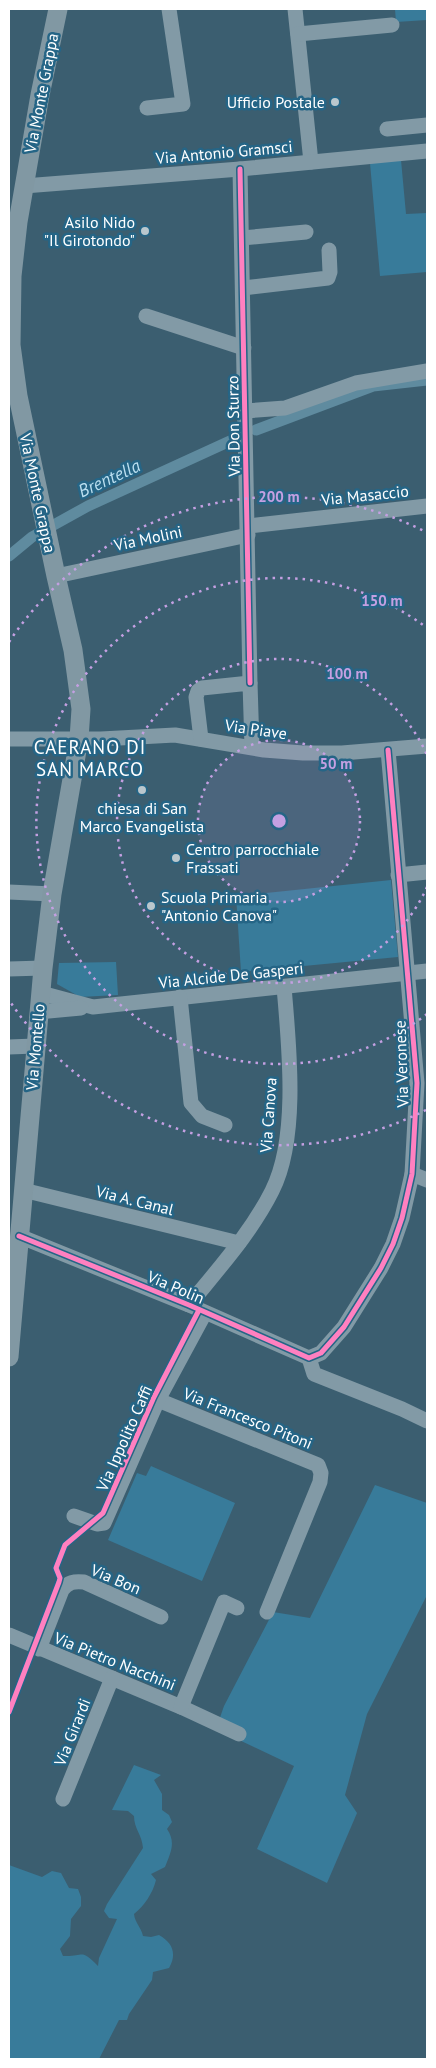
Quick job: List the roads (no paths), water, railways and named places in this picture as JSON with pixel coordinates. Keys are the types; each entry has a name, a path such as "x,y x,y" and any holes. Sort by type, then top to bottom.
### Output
{"main road":[{"name":"Via Monte Grappa","path":"58,9 24,186 12,276 12,345 18,396 79,683 81,709 79,739"},
{"name":"Via Montello","path":"9,1358 16,1232 23,1190 40,993 52,894 79,739"}],"street":[{"path":"146,108 183,104 169,9"},
{"path":"296,9 311,162"},
{"path":"298,34 392,25"},
{"path":"388,129 427,125"},
{"name":"Via Antonio Gramsci","path":"24,186 240,169 427,151"},
{"name":"Via Don Sturzo","path":"240,169 252,746"},
{"path":"242,238 306,232"},
{"path":"243,288 328,278 330,272 329,250"},
{"path":"146,316 244,348"},
{"path":"245,411 285,408 356,383 427,372"},
{"name":"Via Masaccio","path":"248,530 427,506"},
{"name":"Via Molini","path":"56,576 248,530"},
{"path":"201,739 196,697 198,691 202,688 250,682"},
{"name":"Via Piave","path":"9,739 79,739 175,735 303,753 342,753 427,746"},
{"name":"Via Veronese","path":"315,1356 344,1327 381,1268 393,1244 402,1218 412,1174 422,1085 408,974 388,750"},
{"path":"398,875 427,872"},
{"path":"9,892 52,894"},
{"path":"9,969 43,968"},
{"name":"Via Alcide De Gasperi","path":"40,993 93,1007 284,988 427,971"},
{"name":"Via Canova","path":"188,1305 239,1243 272,1190 280,1170 286,1143 289,1092 284,988"},
{"path":"180,997 190,1103 202,1116 225,1125"},
{"path":"38,1012 93,1007"},
{"path":"9,1047 35,1046"},
{"path":"412,1174 427,1180"},
{"name":"Via A. Canal","path":"23,1190 239,1243"},
{"name":"Via Polin","path":"16,1232 205,1313 315,1356"},
{"name":"Via Ippolito Caffi","path":"74,1516 97,1524 104,1523 158,1400 205,1313"},
{"path":"315,1356 314,1374 358,1393 402,1408 427,1421"},
{"name":"Via Francesco Pitoni","path":"158,1400 318,1465 322,1473 320,1482 267,1612"},
{"name":"Via Bon","path":"39,1649 62,1590 66,1584 72,1582 84,1582 162,1617"},
{"name":"Via Pietro Nacchini","path":"181,1707 224,1602 237,1608"},
{"name":"Via Pietro Nacchini","path":"9,1635 181,1707 239,1734"},
{"name":"Via Girardi","path":"63,1799 112,1678"}],"waterway":[{"name":"Brentella","path":"256,430 373,386 427,380"},
{"name":"Brentella","path":"9,556 32,537 88,506 230,441"}],"place":[{"name":"Ufficio Postale","path":"335,102"},
{"name":"Asilo Nido \"Il Girotondo\"","path":"145,231"},
{"name":"chiesa di San Marco Evangelista","path":"142,790"},
{"name":"Centro parrocchiale Frassati","path":"176,858"},
{"name":"Scuola Primaria \"Antonio Canova\"","path":"151,906"}],"district":[{"name":"CAERANO DI SAN MARCO","path":"90,758"}]}
